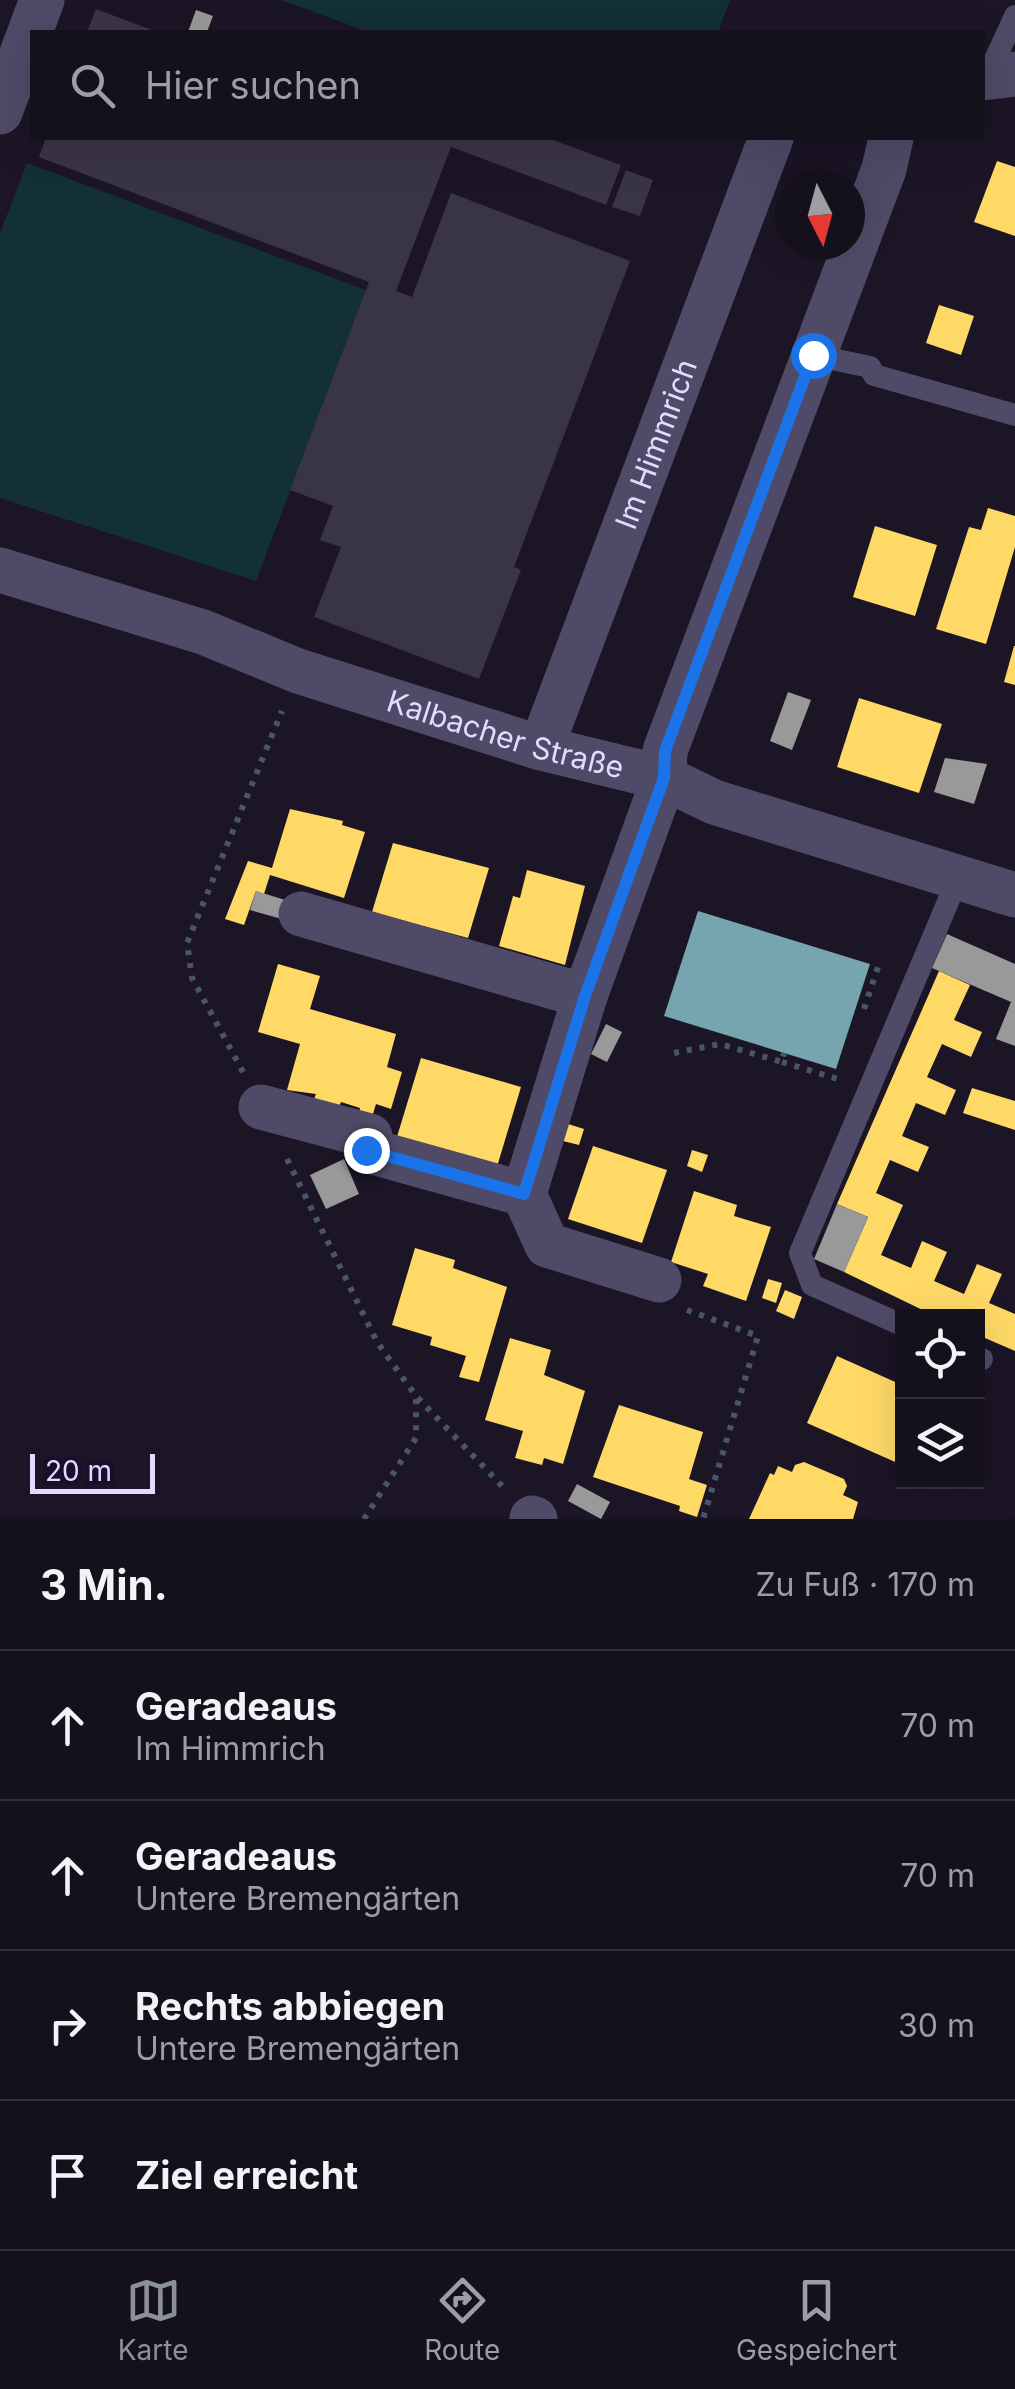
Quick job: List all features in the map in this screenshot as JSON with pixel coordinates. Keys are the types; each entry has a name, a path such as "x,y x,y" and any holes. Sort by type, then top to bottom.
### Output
{"street":[{"path":"31,30 42,0"},
{"path":"0,112 30,32"},
{"name":"Im Himmrich","path":"541,748 770,140"},
{"path":"659,1280 547,1245 524,1194 585,996 664,778 665,751 884,168 890,140"},
{"name":"Kalbacher Straße","path":"0,570 203,632 298,671 541,748 664,778 714,802 1015,895"},
{"path":"301,914 585,996"},
{"path":"261,1107 370,1136 366,1150 524,1194"}],"lane":[{"path":"995,76 1015,16"},
{"path":"813,355 870,368 874,375 1015,415"},
{"path":"895,1321 812,1285 800,1253 958,878"}],"path":[{"path":"859,1024 878,967"},
{"path":"674,1053 720,1044 783,1058 840,1080 846,1061"},
{"path":"659,1280 688,1311 758,1336 703,1519"},
{"path":"364,1519 416,1438 416,1396"}],"green space":[{"path":"281,0 730,0 719,30 364,30"},
{"path":"27,163 366,290 256,581 0,498 0,233"}],"building: Wohnen":[{"path":"997,161 1015,167 1015,236 974,222"},
{"path":"939,305 974,316 961,355 926,343"},
{"path":"988,508 1015,516 1015,547 986,644 936,629 969,527 981,530"},
{"path":"875,526 937,545 915,616 853,597"},
{"path":"1015,646 1015,685 1004,682"},
{"path":"859,698 942,724 919,793 837,767"},
{"path":"290,809 343,821 342,825 365,832 344,898 270,875 264,894 256,891 244,925 225,919 248,861 272,868"},
{"path":"393,843 489,868 468,938 372,912"},
{"path":"527,870 585,886 565,965 499,946 513,896 520,898"},
{"path":"278,964 320,976 310,1009 396,1034 387,1067 402,1072 391,1109 376,1104 372,1117 341,1102 339,1107 314,1099 316,1094 287,1090 300,1044 258,1032"},
{"path":"939,971 970,985 954,1020 982,1032 971,1057 942,1044 927,1077 956,1090 945,1115 916,1103 902,1136 929,1147 918,1172 890,1160 876,1193 903,1205 881,1255 911,1268 922,1241 947,1252 934,1281 964,1294 977,1264 1002,1274 989,1303 1015,1314 1015,1351 985,1338 985,1309 921,1309 844,1272 868,1217 837,1204"},
{"path":"421,1058 521,1087 496,1170 396,1140"},
{"path":"972,1088 1015,1101 1015,1130 963,1113"},
{"path":"568,1124 584,1129 579,1145 563,1141"},
{"path":"593,1146 667,1170 642,1243 568,1219"},
{"path":"692,1150 708,1155 702,1172 687,1166"},
{"path":"694,1191 737,1205 734,1216 771,1227 746,1301 703,1286 708,1274 671,1262"},
{"path":"415,1248 455,1260 453,1268 507,1287 479,1382 459,1377 466,1356 430,1345 432,1337 392,1325"},
{"path":"768,1279 782,1283 776,1303 762,1298"},
{"path":"785,1290 802,1297 794,1319 776,1311"},
{"path":"510,1338 551,1350 544,1375 585,1391 563,1464 544,1458 542,1465 515,1458 523,1431 485,1420"},
{"path":"837,1356 895,1382 895,1462 807,1423"},
{"path":"619,1405 703,1432 689,1479 707,1485 697,1517 679,1511 680,1506 593,1477"},
{"path":"804,1462 844,1479 847,1486 843,1495 858,1502 853,1519 749,1519 770,1473 774,1475 778,1466 792,1472 795,1465"}],"building: Öffentlich":[{"path":"698,911 870,964 836,1069 664,1016"}],"building: Industrie":[{"path":"196,10 213,16 208,30 189,30"},
{"path":"788,692 811,700 792,750 770,741"},
{"path":"945,758 987,764 974,804 934,792"},
{"path":"256,891 295,903 289,921 250,910"},
{"path":"947,934 1015,964 1015,1046 996,1039 1011,1002 932,968"},
{"path":"606,1024 622,1032 607,1062 591,1054"},
{"path":"344,1159 359,1194 326,1209 310,1175"},
{"path":"837,1204 868,1217 844,1272 814,1259"},
{"path":"577,1484 610,1502 601,1519 568,1501"}],"building: Sonstige":[{"path":"96,9 152,30 88,30"},
{"path":"45,140 553,140 621,165 606,205 451,147 396,291 412,297 451,193 630,261 514,567 521,570 479,679 314,617 341,547 320,540 333,506 290,490 369,282 39,157"},
{"path":"626,170 653,180 640,216 612,207"}],"route":[{"path":"366,1150 524,1194 585,996 664,778 665,751 813,355"}]}
